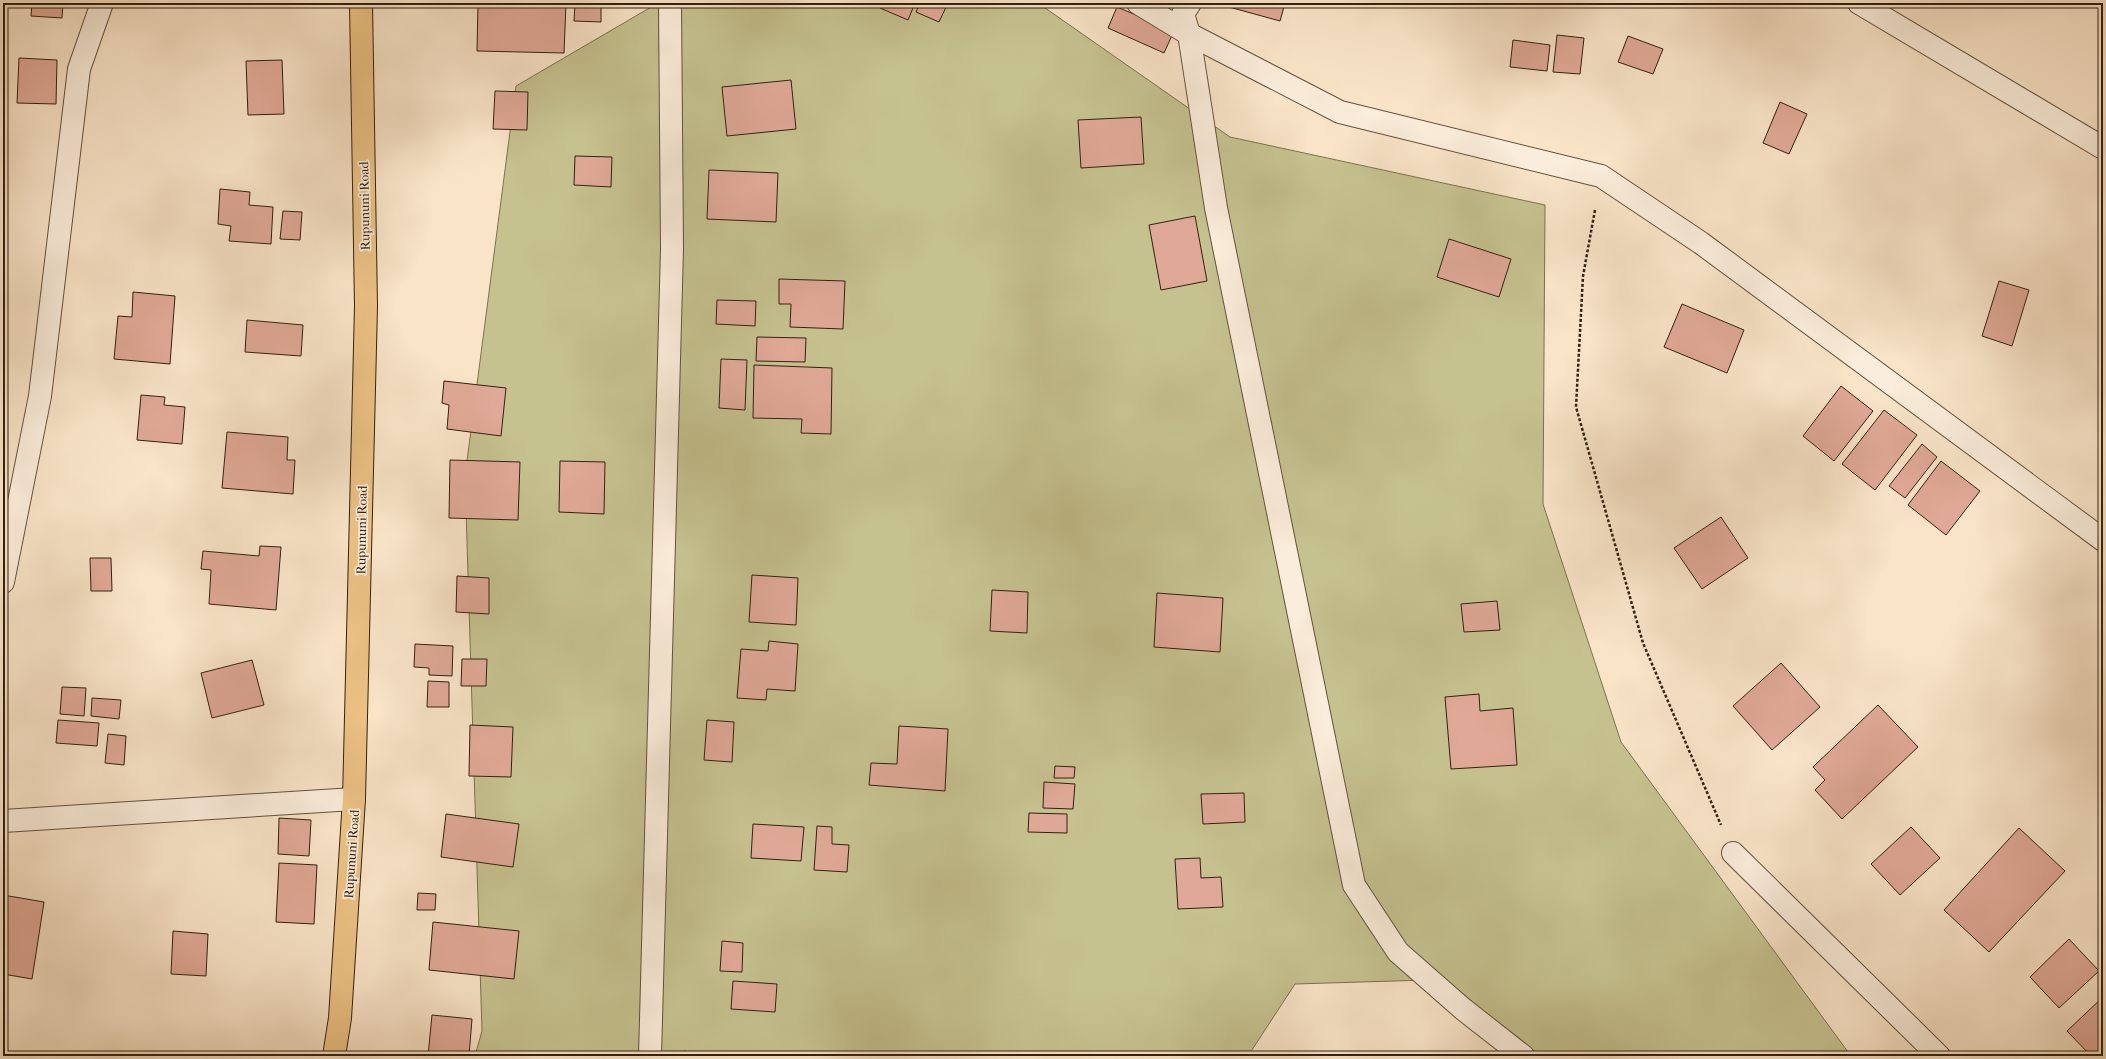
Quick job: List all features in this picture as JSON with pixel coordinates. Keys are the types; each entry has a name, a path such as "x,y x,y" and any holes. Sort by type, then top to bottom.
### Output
{"main road":[{"name":"Rupununi Road","path":"334,1056 340,1018 354,799 366,306 361,3"}],"street":[{"path":"3,582 40,396 79,69 102,3"},
{"path":"650,1056 672,249 670,3"},
{"path":"1138,3 1189,34 1340,112 1602,176 1701,243 2103,540"},
{"path":"1190,3 1184,14 1189,34 1216,208 1354,884 1398,952 1463,1009 1523,1056"},
{"path":"1860,3 2103,148"},
{"path":"3,821 354,799"},
{"path":"1733,853 1939,1056"}],"path":[{"path":"1602,176 1584,276 1576,407 1643,643 1733,853"}],"shaded area":[{"path":"658,3 1038,3 1230,137 1545,205 1543,504 1621,742 1851,1056 1542,1056 1428,980 1295,984 1248,1056 475,1056 482,1031 465,476 516,86"}],"building":[{"path":"32,3 63,3 62,18 31,16"},
{"path":"478,3 566,3 564,53 477,51"},
{"path":"575,3 601,3 601,22 574,21"},
{"path":"882,3 915,3 908,20 880,8"},
{"path":"920,3 948,3 939,22 916,12"},
{"path":"1230,3 1285,3 1280,21 1229,7"},
{"path":"1117,7 1174,31 1164,53 1108,28"},
{"path":"1557,35 1584,38 1580,74 1553,72"},
{"path":"1628,36 1663,49 1653,74 1618,62"},
{"path":"1513,40 1550,45 1547,71 1510,67"},
{"path":"19,58 57,60 56,104 17,103"},
{"path":"282,60 284,114 248,115 246,61"},
{"path":"791,80 796,129 727,136 722,87"},
{"path":"495,91 528,92 527,130 493,129"},
{"path":"1780,102 1807,114 1789,154 1763,143"},
{"path":"1141,117 1144,164 1081,168 1078,120"},
{"path":"575,156 612,157 611,187 574,185"},
{"path":"709,170 778,173 776,222 707,219"},
{"path":"220,189 250,192 249,205 273,207 271,244 229,241 231,226 218,224"},
{"path":"283,211 302,212 300,240 280,239"},
{"path":"1195,216 1207,281 1161,290 1149,225"},
{"path":"1449,239 1511,259 1499,297 1437,277"},
{"path":"779,279 845,281 843,329 790,327 791,304 779,304"},
{"path":"1999,281 2029,290 2012,346 1982,336"},
{"path":"133,292 175,296 170,364 114,359 118,316 132,317"},
{"path":"717,300 756,301 755,326 716,324"},
{"path":"1682,304 1744,330 1727,373 1664,347"},
{"path":"247,320 303,325 301,356 245,352"},
{"path":"757,337 806,338 805,362 756,361"},
{"path":"721,359 747,360 745,410 719,408"},
{"path":"754,365 832,368 831,434 801,433 802,419 753,418"},
{"path":"444,381 506,388 501,436 447,429 449,405 442,403"},
{"path":"1841,386 1873,411 1834,461 1803,436"},
{"path":"141,395 165,397 164,405 185,407 182,444 137,440"},
{"path":"1884,410 1917,435 1875,490 1842,464"},
{"path":"227,432 288,437 287,460 295,460 293,494 222,488"},
{"path":"1922,444 1937,457 1905,498 1889,486"},
{"path":"450,460 520,462 518,520 449,518"},
{"path":"560,461 605,462 604,514 559,512"},
{"path":"1941,461 1980,491 1946,535 1908,505"},
{"path":"1721,517 1748,558 1702,589 1674,548"},
{"path":"260,546 281,547 276,610 209,604 211,570 201,569 203,551 259,556"},
{"path":"90,558 111,558 112,591 91,591"},
{"path":"752,575 798,578 796,625 749,622"},
{"path":"457,576 489,578 489,614 456,612"},
{"path":"992,590 1028,592 1027,633 990,631"},
{"path":"1157,593 1223,598 1220,652 1154,647"},
{"path":"1497,601 1500,630 1464,632 1461,604"},
{"path":"769,641 798,644 795,691 767,689 766,700 737,698 741,649 768,651"},
{"path":"415,644 453,646 452,676 429,675 429,668 414,667"},
{"path":"462,659 487,659 486,686 461,686"},
{"path":"252,660 264,705 212,718 201,673"},
{"path":"1781,663 1820,707 1772,750 1733,706"},
{"path":"428,681 449,682 449,707 427,707"},
{"path":"62,687 86,688 84,716 60,714"},
{"path":"1479,694 1480,711 1513,708 1517,765 1451,769 1445,697"},
{"path":"92,698 121,700 119,719 91,716"},
{"path":"1878,705 1918,747 1842,819 1815,790 1825,780 1813,767"},
{"path":"58,720 99,723 97,746 56,743"},
{"path":"707,720 734,722 732,762 704,760"},
{"path":"470,725 513,727 511,777 469,776"},
{"path":"899,726 948,729 945,791 869,785 871,763 897,764"},
{"path":"108,734 126,736 124,765 105,763"},
{"path":"1055,766 1075,767 1074,778 1054,778"},
{"path":"1044,782 1075,784 1073,809 1043,808"},
{"path":"1244,793 1245,822 1203,824 1201,794"},
{"path":"1029,813 1067,814 1067,833 1028,832"},
{"path":"446,814 519,824 513,867 441,857"},
{"path":"279,818 311,820 309,856 278,854"},
{"path":"753,824 804,827 801,861 751,858"},
{"path":"817,826 832,827 832,844 849,845 847,872 814,870"},
{"path":"1911,827 1940,858 1900,895 1871,864"},
{"path":"2019,828 2065,871 1989,952 1944,910"},
{"path":"1200,858 1201,878 1221,877 1223,907 1178,909 1175,859"},
{"path":"279,863 317,865 314,924 276,922"},
{"path":"418,893 436,894 435,910 417,910"},
{"path":"3,895 44,902 32,979 3,974"},
{"path":"433,922 519,931 514,979 429,970"},
{"path":"173,931 208,934 206,976 171,974"},
{"path":"2069,939 2099,971 2059,1008 2030,977"},
{"path":"722,941 743,943 742,972 720,971"},
{"path":"733,981 777,984 775,1012 731,1009"},
{"path":"2103,997 2103,1056 2091,1056 2067,1031"},
{"path":"432,1015 472,1019 469,1056 428,1056"},
{"path":"684,1051 705,1056 683,1056"}]}
